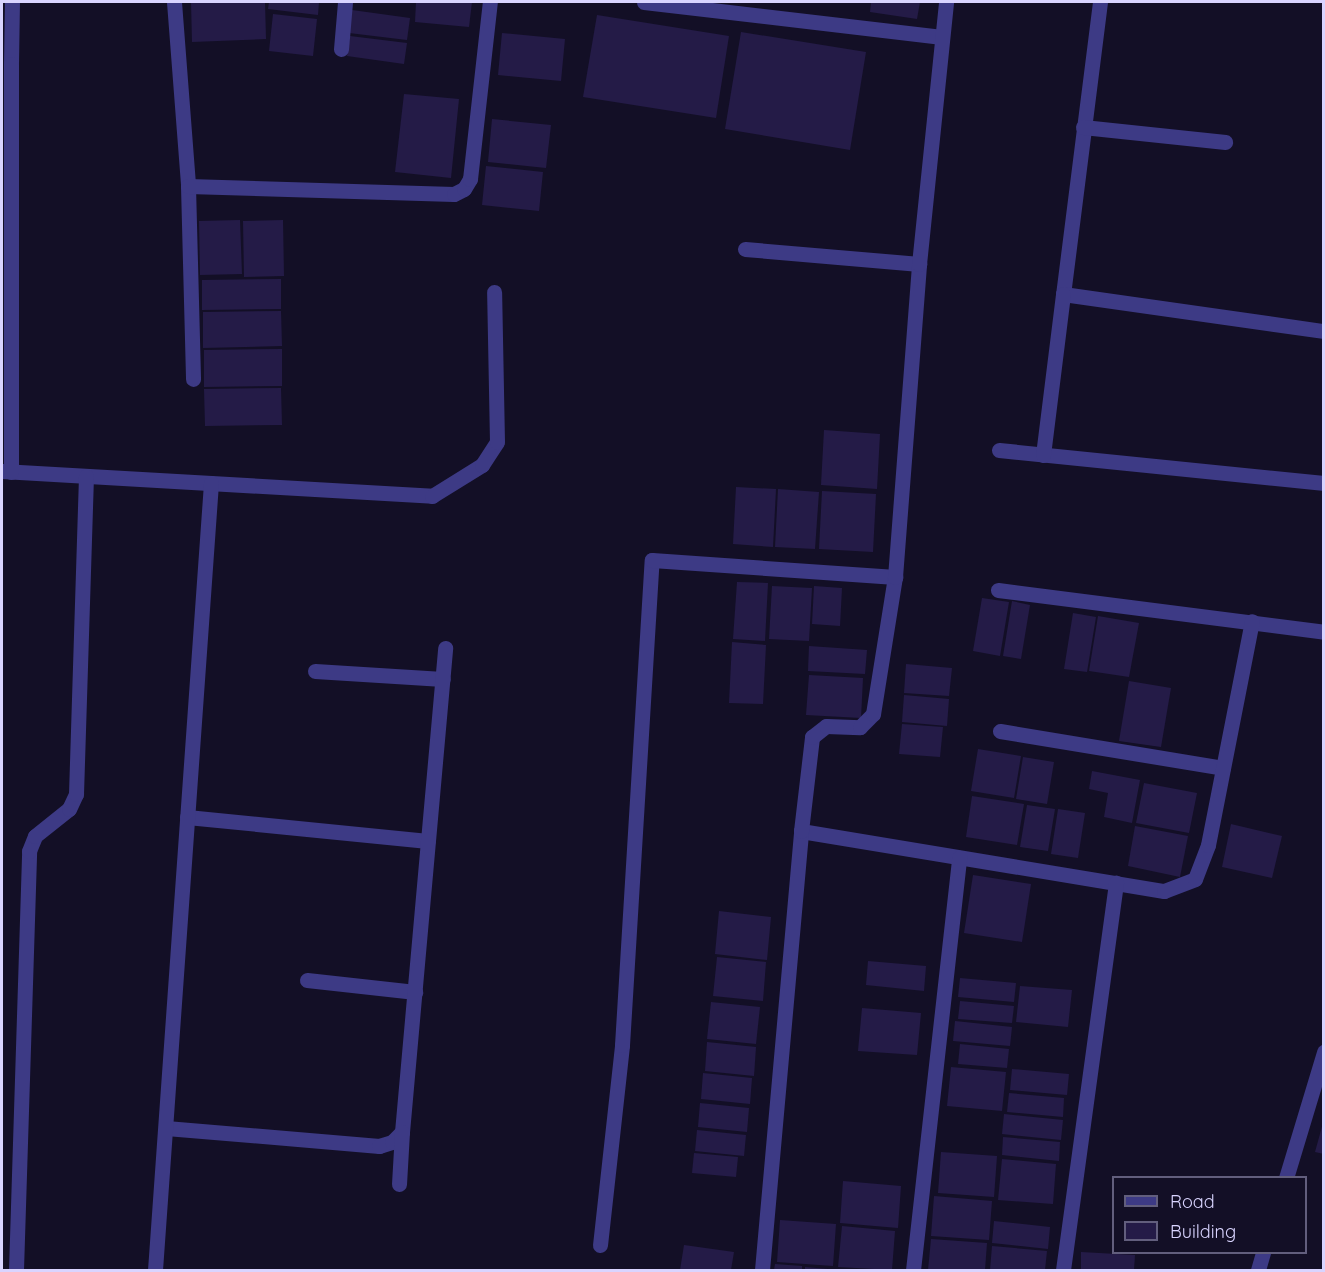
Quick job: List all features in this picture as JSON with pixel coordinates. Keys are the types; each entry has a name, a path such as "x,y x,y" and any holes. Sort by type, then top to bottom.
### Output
{"street":[{"path":"12,2 7,230 6,472 432,496 482,465 497,442 494,292"},
{"path":"174,2 188,186 193,379"},
{"path":"341,49 345,2"},
{"path":"188,186 454,194 464,189 470,179 490,2"},
{"path":"645,2 942,37"},
{"path":"762,1270 801,831 812,737 826,726 860,727 873,714 895,577 919,264 946,2"},
{"path":"1043,454 1100,2"},
{"path":"1083,127 1224,142"},
{"path":"745,249 919,264"},
{"path":"1064,294 1323,331"},
{"path":"999,450 1323,483"},
{"path":"16,1270 29,851 35,836 69,809 76,794 86,476"},
{"path":"155,1270 211,483"},
{"path":"600,1245 622,1045 652,560 895,577"},
{"path":"998,590 1252,621 1323,632"},
{"path":"801,831 1164,891 1195,879 1208,845 1252,621"},
{"path":"399,1184 445,648"},
{"path":"315,671 442,679"},
{"path":"1000,730 1223,768"},
{"path":"187,817 428,841"},
{"path":"913,1270 959,858"},
{"path":"1063,1270 1116,883"},
{"path":"307,980 415,992"},
{"path":"1287,1176 1323,1052"},
{"path":"166,1128 379,1146 392,1143 402,1132"},
{"path":"1258,1270 1262,1254"}],"building":[{"path":"191,2 265,2 266,39 192,42"},
{"path":"269,2 319,2 318,15 268,9"},
{"path":"416,2 472,2 469,27 415,22"},
{"path":"871,2 920,2 917,19 870,12"},
{"path":"352,10 410,18 407,40 349,33"},
{"path":"273,14 317,19 313,56 269,51"},
{"path":"597,15 729,36 716,118 583,97"},
{"path":"741,32 866,52 850,150 725,129"},
{"path":"502,33 565,39 561,81 498,75"},
{"path":"350,36 407,43 404,64 347,56"},
{"path":"404,94 459,99 451,178 395,172"},
{"path":"492,119 551,125 546,168 488,162"},
{"path":"486,166 543,172 539,211 482,205"},
{"path":"240,220 242,274 200,275 199,221"},
{"path":"283,220 284,276 244,277 243,221"},
{"path":"281,279 281,309 202,310 202,280"},
{"path":"281,311 282,346 203,348 203,312"},
{"path":"282,349 282,386 204,387 204,350"},
{"path":"281,388 282,425 205,426 204,389"},
{"path":"824,430 880,434 877,489 821,485"},
{"path":"736,487 776,489 773,547 733,544"},
{"path":"778,489 819,492 815,549 775,547"},
{"path":"822,491 876,494 873,552 819,549"},
{"path":"737,582 768,583 765,641 733,639"},
{"path":"772,586 812,588 809,641 769,639"},
{"path":"814,586 842,588 840,626 812,624"},
{"path":"982,598 1009,602 1000,656 973,651"},
{"path":"1012,601 1030,605 1021,659 1003,656"},
{"path":"1073,613 1096,617 1087,672 1064,669"},
{"path":"1098,616 1139,623 1129,677 1089,671"},
{"path":"732,642 766,645 763,704 729,703"},
{"path":"809,646 867,650 865,674 808,671"},
{"path":"906,664 952,668 949,696 904,693"},
{"path":"809,675 863,678 861,718 806,715"},
{"path":"1129,681 1171,688 1161,747 1119,741"},
{"path":"904,695 949,699 947,726 902,722"},
{"path":"902,724 943,727 940,757 899,754"},
{"path":"978,749 1021,756 1014,798 971,791"},
{"path":"1023,757 1054,762 1047,804 1016,799"},
{"path":"1092,771 1140,780 1132,823 1104,817 1108,793 1089,789"},
{"path":"1144,783 1197,793 1189,833 1136,823"},
{"path":"972,796 1024,804 1017,845 966,837"},
{"path":"1027,805 1055,809 1048,851 1020,847"},
{"path":"1058,809 1085,813 1078,858 1051,854"},
{"path":"1231,824 1282,836 1272,878 1222,867"},
{"path":"1135,826 1188,836 1180,877 1128,866"},
{"path":"973,875 1031,884 1022,942 964,933"},
{"path":"719,911 771,917 767,960 715,954"},
{"path":"717,957 766,962 763,1001 713,996"},
{"path":"868,961 926,966 924,991 866,985"},
{"path":"960,978 1016,983 1014,1002 958,997"},
{"path":"1020,986 1072,990 1068,1027 1016,1022"},
{"path":"960,1001 1014,1006 1012,1023 958,1019"},
{"path":"711,1002 760,1007 756,1044 707,1039"},
{"path":"862,1008 921,1013 917,1055 858,1051"},
{"path":"955,1021 1012,1027 1010,1046 953,1041"},
{"path":"707,1042 756,1047 754,1076 705,1071"},
{"path":"960,1044 1009,1049 1007,1068 958,1064"},
{"path":"951,1067 1006,1072 1002,1111 947,1106"},
{"path":"1012,1069 1069,1074 1067,1095 1010,1090"},
{"path":"703,1073 752,1078 750,1104 701,1099"},
{"path":"1009,1093 1064,1098 1063,1117 1007,1112"},
{"path":"700,1103 749,1108 747,1132 698,1127"},
{"path":"1004,1114 1063,1120 1061,1140 1002,1134"},
{"path":"1324,1123 1324,1154 1315,1152"},
{"path":"697,1130 746,1135 744,1156 695,1151"},
{"path":"1003,1137 1060,1142 1059,1161 1002,1155"},
{"path":"941,1152 997,1156 994,1197 938,1193"},
{"path":"694,1153 738,1157 736,1177 692,1173"},
{"path":"1002,1159 1056,1164 1053,1204 998,1200"},
{"path":"843,1181 901,1186 898,1228 840,1223"},
{"path":"934,1196 992,1201 989,1240 931,1236"},
{"path":"780,1220 836,1224 833,1266 777,1262"},
{"path":"994,1221 1050,1227 1048,1249 992,1243"},
{"path":"842,1226 895,1231 892,1270 838,1267"},
{"path":"931,1239 987,1243 985,1270 928,1270"},
{"path":"684,1245 734,1252 731,1270 680,1270"},
{"path":"992,1246 1047,1251 1045,1270 990,1270"},
{"path":"1081,1252 1135,1255 1134,1270 1081,1270"},
{"path":"775,1264 802,1266 802,1270 774,1270"},
{"path":"805,1267 828,1269 828,1270 805,1270"}]}
